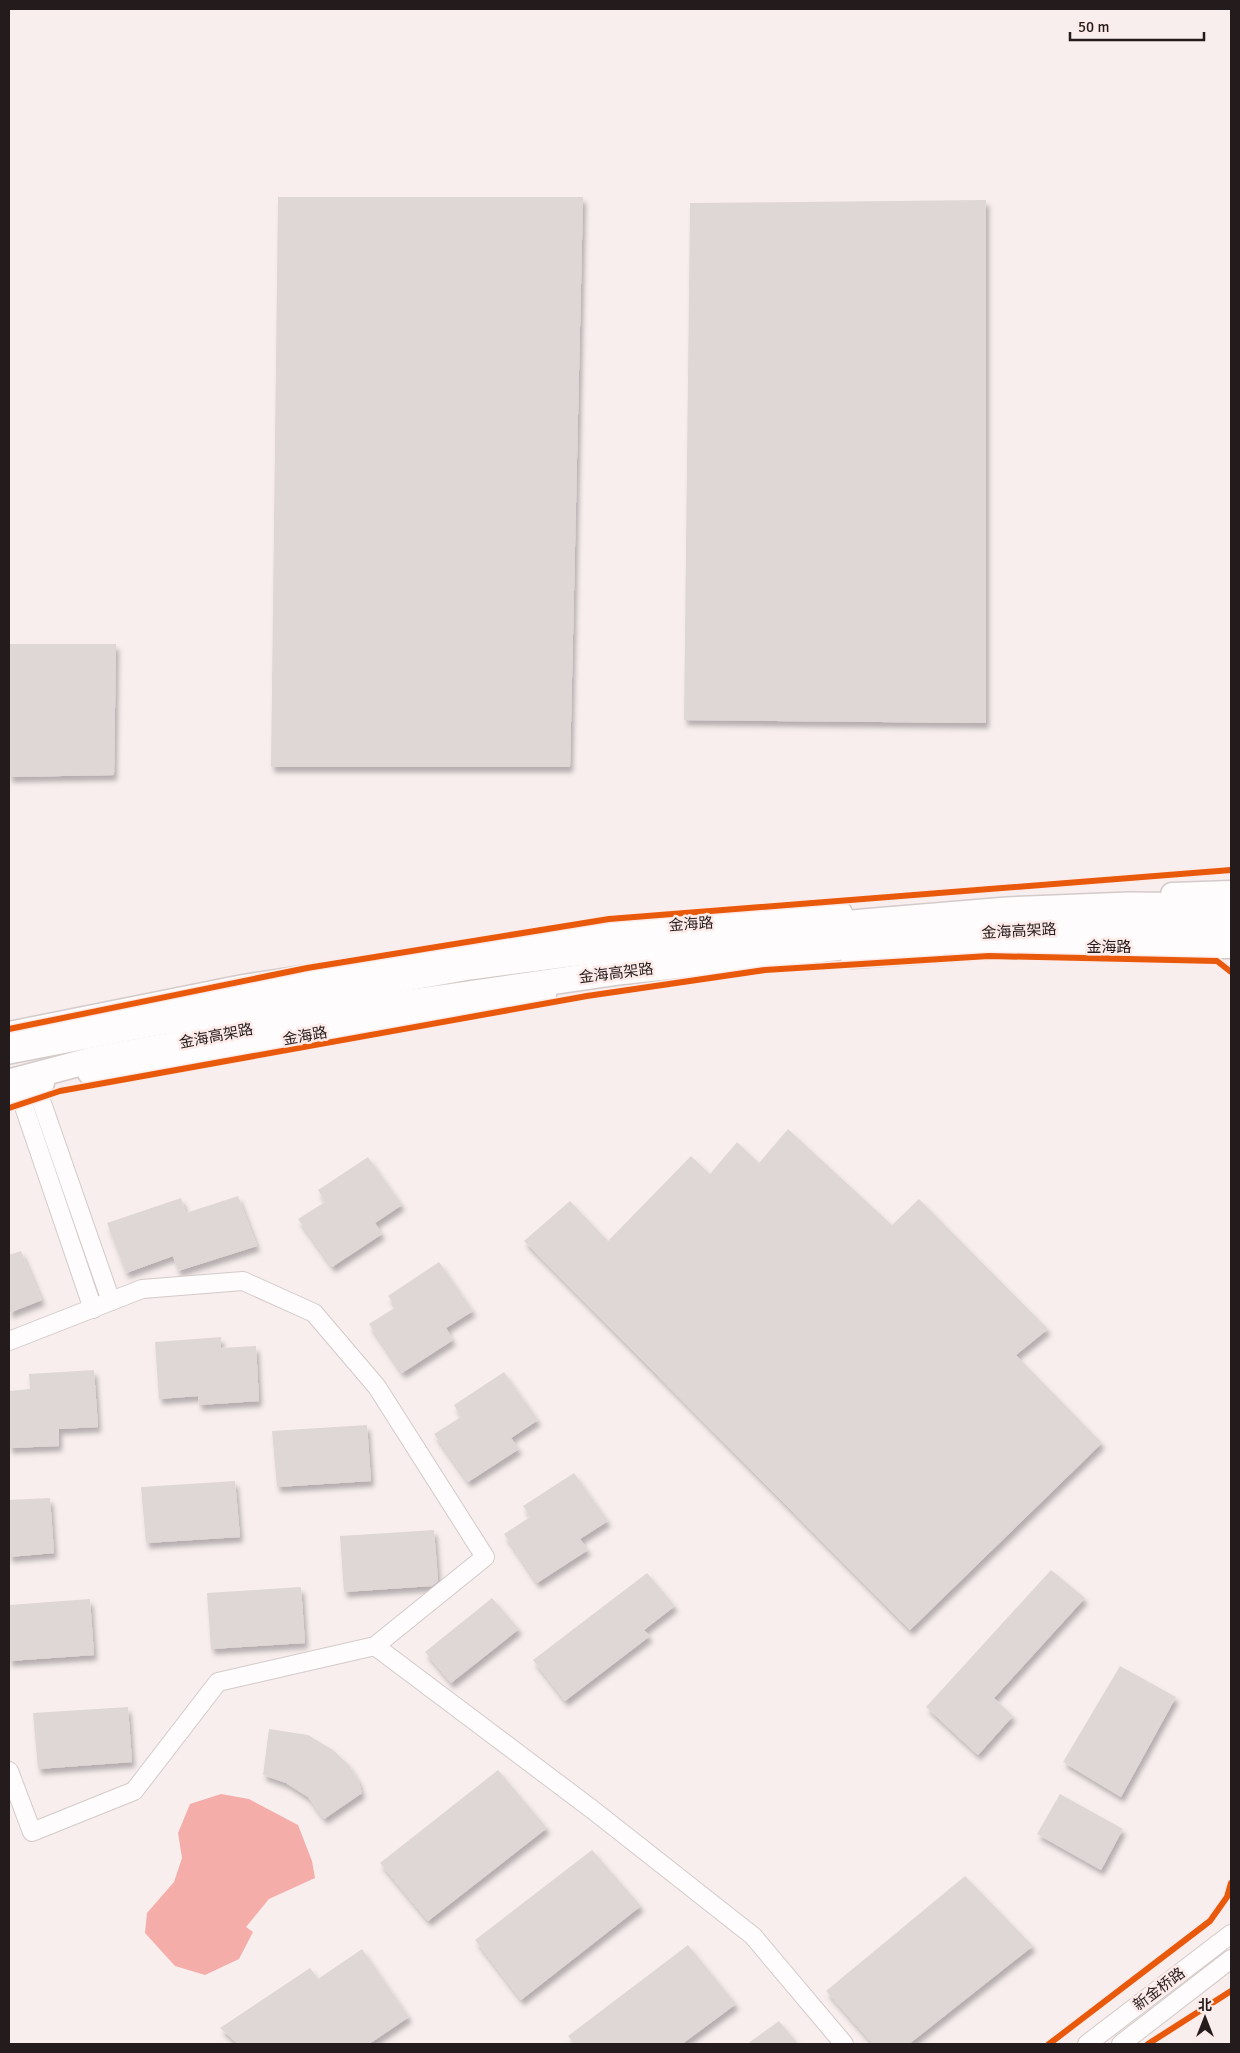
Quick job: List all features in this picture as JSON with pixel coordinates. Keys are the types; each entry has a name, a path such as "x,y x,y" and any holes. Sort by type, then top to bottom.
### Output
{"highway":[{"name":"金海高架路","path":"9,1051 469,967 630,946 862,922 1007,910 1129,906 1231,906"},
{"name":"金海高架路","path":"18,1089 92,1060 344,1012 620,972 959,934 1059,930 1231,929"},
{"path":"9,1038 36,1028"}],"main road":[{"name":"金海路","path":"9,1033 243,986 610,930 1008,900 1231,892"},
{"name":"金海路","path":"18,1089 65,1077 571,990 765,964 996,947 1231,947"}],"street":[{"path":"18,1089 111,1301"},
{"path":"18,1089 93,1308"},
{"path":"9,1341 142,1289 243,1281 314,1313 377,1387 485,1557 375,1646 218,1682 134,1791 32,1832 9,1771"},
{"path":"375,1646 593,1810 753,1936 844,2044"},
{"name":"新金桥路","path":"1086,2044 1231,1934"},
{"name":"新金桥路","path":"1121,2044 1231,1959"}],"shaded area":[{"path":"221,1794 249,1799 298,1825 312,1861 315,1878 269,1899 246,1927 253,1932 239,1959 205,1975 175,1966 145,1933 147,1913 174,1882 182,1858 178,1833 190,1804"}],"building":[{"path":"278,197 583,197 570,767 271,767"},
{"path":"986,200 986,723 684,720 690,203"},
{"path":"9,644 116,644 114,775 9,777"},
{"path":"788,1129 892,1225 919,1199 1048,1329 1016,1355 1102,1443 910,1630 524,1241 570,1201 608,1241 691,1156 710,1174 737,1142 759,1163"},
{"path":"368,1157 402,1205 375,1223 382,1234 332,1267 298,1219 325,1202 318,1190"},
{"path":"238,1196 257,1246 178,1271 173,1256 126,1273 107,1223 181,1198 186,1213"},
{"path":"21,1251 42,1300 9,1313 9,1255"},
{"path":"439,1262 473,1311 446,1328 453,1340 402,1373 369,1324 396,1307 388,1296"},
{"path":"221,1337 221,1348 256,1346 259,1401 199,1405 198,1396 159,1399 155,1342"},
{"path":"94,1370 98,1427 59,1429 59,1446 9,1448 9,1391 30,1389 29,1374"},
{"path":"504,1372 538,1420 511,1438 519,1449 468,1482 434,1434 461,1417 454,1405"},
{"path":"367,1425 371,1481 277,1487 272,1431"},
{"path":"574,1473 608,1521 580,1539 588,1550 537,1583 504,1534 530,1517 523,1506"},
{"path":"235,1481 240,1537 146,1543 141,1487"},
{"path":"50,1498 54,1553 9,1557 9,1500"},
{"path":"434,1530 438,1581 432,1586 344,1592 340,1536"},
{"path":"1051,1570 1085,1598 994,1698 1013,1716 978,1755 926,1707"},
{"path":"647,1573 675,1606 644,1630 650,1636 565,1701 533,1660"},
{"path":"301,1587 305,1643 211,1649 207,1593"},
{"path":"492,1598 519,1629 451,1683 425,1652"},
{"path":"90,1599 94,1655 9,1661 9,1605"},
{"path":"1120,1666 1176,1697 1121,1797 1063,1762"},
{"path":"128,1707 132,1762 38,1769 33,1713"},
{"path":"269,1729 308,1735 333,1750 349,1765 358,1780 362,1793 324,1819 308,1797 286,1783 263,1775"},
{"path":"498,1770 547,1828 428,1921 380,1863"},
{"path":"1060,1794 1123,1829 1101,1870 1037,1834"},
{"path":"592,1850 641,1906 521,2000 475,1940"},
{"path":"965,1876 1033,1946 909,2044 873,2044 826,1991"},
{"path":"688,1945 736,2004 682,2044 574,2044 568,2036"},
{"path":"362,1949 409,2017 369,2044 238,2044 220,2028 310,1968 318,1979"},
{"path":"779,2021 798,2044 747,2044"}],"cycle path":[{"path":"9,1029 307,968 609,919 1231,870"},
{"path":"9,1108 60,1091 587,996 765,970 989,956 1217,961 1231,972"},
{"path":"1049,2044 1210,1921 1227,1897 1231,1883"},
{"path":"1148,2044 1231,1991"}]}
